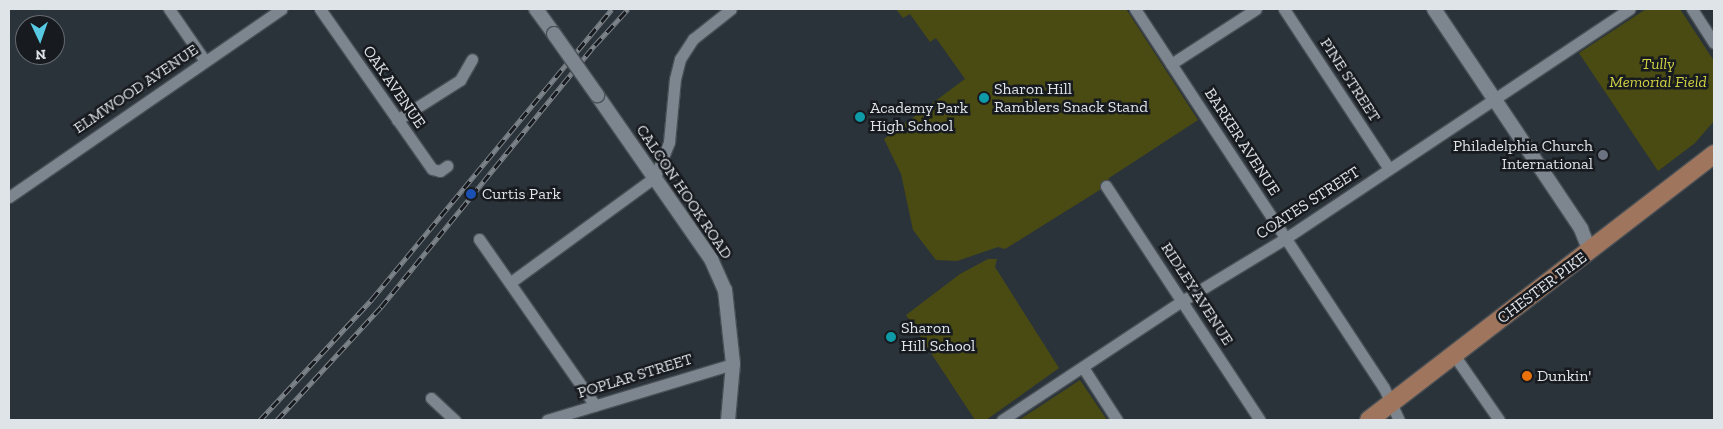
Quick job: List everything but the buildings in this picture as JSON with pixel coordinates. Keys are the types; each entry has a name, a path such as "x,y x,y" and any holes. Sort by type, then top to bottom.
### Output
{"main road":[{"name":"CHESTER PIKE","path":"1369,420 1714,154"}],"street":[{"path":"170,9 205,61"},
{"name":"ELMWOOD AVENUE","path":"9,197 282,9"},
{"name":"OAK AVENUE","path":"320,9 432,169 440,171 447,166"},
{"name":"CALCON HOOK ROAD","path":"536,9 711,259 724,290 733,364 728,420"},
{"path":"511,282 654,177 669,142 675,79 680,59 693,38 731,9"},
{"name":"BARKER AVENUE","path":"1135,9 1286,238 1391,403 1399,420"},
{"path":"1171,64 1256,9"},
{"name":"PINE STREET","path":"1284,9 1389,168"},
{"path":"1434,9 1581,229 1590,251"},
{"name":"COATES STREET","path":"1002,420 1084,369 1182,301 1286,238 1630,9"},
{"path":"1692,9 1714,43"},
{"path":"397,120 460,80 472,59"},
{"name":"RIDLEY AVENUE","path":"1106,186 1260,420"},
{"path":"479,238 595,405"},
{"path":"1454,355 1499,420"},
{"name":"POPLAR STREET","path":"547,420 733,364"},
{"path":"1084,369 1117,420"},
{"path":"431,398 455,420"}],"green space":[{"path":"896,9 1126,9 1198,120 1109,178 1106,186 1005,249 998,247 957,261 936,260 913,230 901,174 884,139 965,79 936,38 930,42 910,14 903,18"},
{"name":"Tully Memorial Field","path":"1646,9 1680,9 1714,61 1714,121 1695,143 1658,171 1579,53"},
{"path":"988,259 997,259 995,267 1059,368 986,420 975,420 906,315 960,274"},
{"path":"1080,380 1107,420 1019,420"}],"railway":[{"path":"260,420 372,299 612,9"},
{"path":"277,420 381,307 595,45 628,9"}],"place":[{"name":"Sharon Hill Ramblers Snack Stand","path":"984,98"},
{"name":"Academy Park High School","path":"860,117"},
{"name":"Philadelphia Church International","path":"1603,155"},
{"name":"Curtis Park","path":"471,194"},
{"name":"Sharon Hill School","path":"891,337"},
{"name":"Dunkin'","path":"1527,376"}]}
